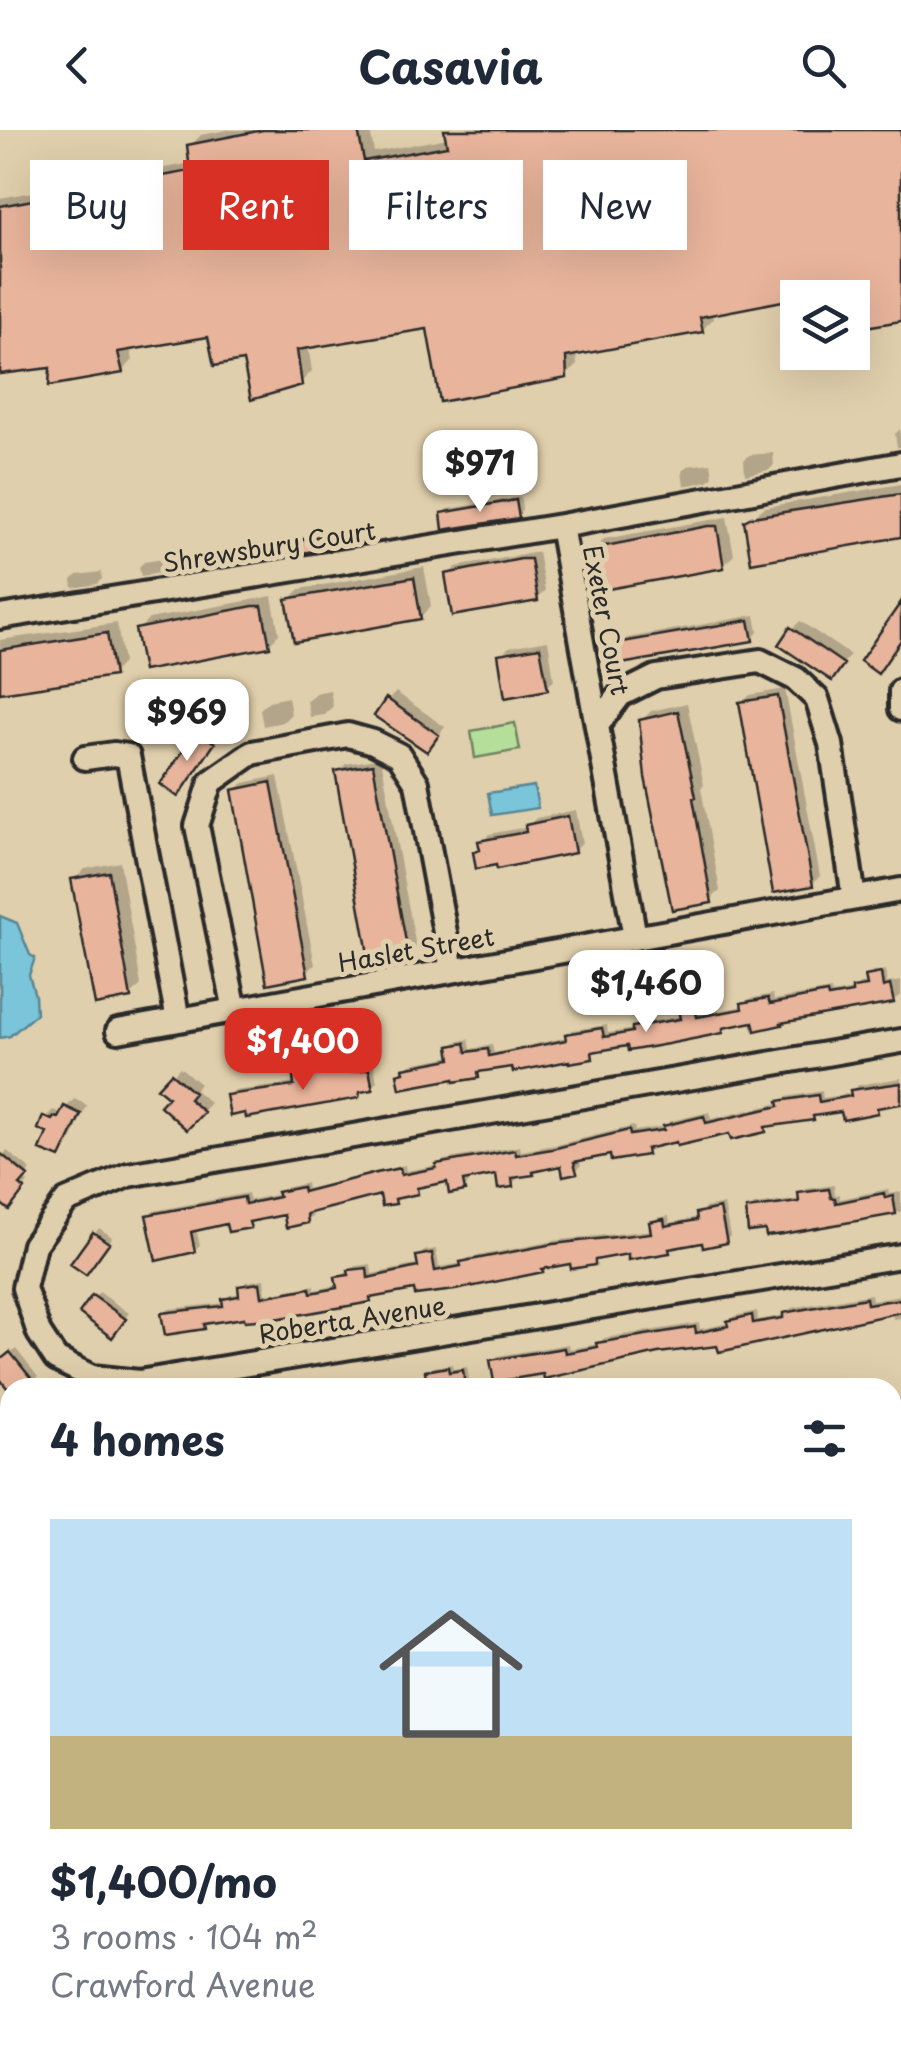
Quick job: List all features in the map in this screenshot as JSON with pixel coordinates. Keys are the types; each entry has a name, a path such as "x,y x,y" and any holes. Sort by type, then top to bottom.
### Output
{"street":[{"name":"Shrewsbury Court","path":"0,617 561,526 901,464"},
{"name":"Exeter Court","path":"561,526 635,937"},
{"path":"598,724 620,695 656,677 760,661 796,679 818,699 831,744 854,898"},
{"path":"901,692 901,710"},
{"path":"235,1010 197,826 211,782 252,753 271,749 348,735 400,755 417,782 452,970"},
{"path":"85,758 128,756 178,1020"},
{"name":"Haslet Street","path":"118,1031 901,890"},
{"name":"Roberta Avenue","path":"101,1378 56,1358 39,1333 24,1288 34,1246 66,1200 128,1175 901,1041"},
{"name":"Roberta Avenue","path":"163,1378 901,1256"}],"green space":[{"path":"515,723 520,750 475,758 471,731"}],"water":[{"path":"534,786 538,808 492,815 488,793"},
{"path":"0,916 17,923 30,955 35,958 29,975 36,1014 10,1036 0,1038"}],"building":[{"path":"263,130 358,130 364,160 349,160 349,250 523,250 523,160 370,160 447,146 444,130 901,130 901,321 870,326 870,280 780,280 780,301 700,317 703,332 566,357 567,378 440,402 427,329 297,350 302,385 251,400 243,361 214,366 208,337 118,352 123,373 49,386 50,368 0,374 0,206 30,200 30,250 163,250 163,176 183,172 183,250 329,250 329,160 189,160 187,145"},
{"path":"901,494 901,537 751,563 744,521 752,517"},
{"path":"516,500 519,518 443,530 441,513"},
{"path":"717,526 724,568 597,591 590,549"},
{"path":"366,528 368,542 290,555 288,542"},
{"path":"531,559 538,601 452,616 445,574"},
{"path":"414,577 421,619 294,642 286,599"},
{"path":"901,602 901,640 878,674 860,661"},
{"path":"262,606 270,647 143,671 135,629"},
{"path":"749,620 753,641 621,664 617,643"},
{"path":"790,627 844,664 832,681 778,645"},
{"path":"107,633 114,676 0,693 0,650"},
{"path":"540,647 548,690 505,698 498,654"},
{"path":"778,696 813,886 773,893 739,702"},
{"path":"386,698 439,735 427,752 374,716"},
{"path":"678,711 712,903 672,910 645,777 639,720"},
{"path":"197,731 215,743 178,797 160,784"},
{"path":"373,764 409,958 370,965 335,771"},
{"path":"271,782 308,976 267,984 232,790"},
{"path":"568,816 575,853 497,869 496,865 476,869 473,852 480,850 478,841 526,832 525,825"},
{"path":"109,872 131,998 95,1005 71,879"},
{"path":"881,973 883,987 890,985 894,1003 755,1031 753,1022 723,1028 723,1033 668,1044 592,1052 593,1059 513,1072 512,1067 478,1072 479,1078 400,1089 397,1074 404,1072 403,1068 451,1059 449,1046 465,1043 467,1052 488,1049 489,1056 566,1040 565,1034 602,1028 604,1037 632,1032 632,1027 680,1019 678,1009 695,1006 697,1017 742,1009 741,1003 768,998 770,1004 827,993 828,997 852,993 852,988 867,986 865,976"},
{"path":"350,1064 351,1072 369,1069 373,1090 360,1092 359,1098 246,1118 245,1113 230,1116 226,1095 294,1086 293,1077"},
{"path":"171,1073 194,1093 189,1099 204,1112 187,1130 160,1106 168,1097 157,1088"},
{"path":"901,1083 901,1104 877,1108 878,1113 843,1120 841,1112 813,1116 814,1120 765,1127 766,1132 731,1140 729,1134 646,1149 647,1155 611,1161 610,1155 574,1162 577,1173 563,1176 561,1166 533,1172 534,1175 512,1178 513,1187 498,1189 496,1175 463,1181 465,1191 449,1194 447,1182 417,1188 418,1194 395,1199 396,1204 382,1206 380,1195 307,1214 308,1223 286,1228 284,1215 249,1222 251,1228 228,1232 226,1224 191,1232 195,1252 156,1261 146,1215 244,1197 245,1204 279,1197 277,1192 302,1187 303,1192 400,1168 401,1175 436,1168 436,1164 515,1150 516,1155 552,1149 629,1130 630,1135 664,1130 663,1126 704,1116 706,1123 779,1106 778,1101 818,1095 819,1102 851,1096 850,1090"},
{"path":"64,1106 81,1114 60,1158 40,1150 47,1133 38,1129 43,1116 58,1118"},
{"path":"0,1153 28,1176 20,1185 25,1189 9,1210 0,1203"},
{"path":"829,1189 836,1203 884,1193 885,1198 893,1196 896,1214 783,1234 748,1232 746,1209 799,1202 798,1193"},
{"path":"720,1208 727,1243 703,1248 702,1243 628,1260 628,1254 595,1260 595,1265 542,1269 543,1272 455,1290 415,1295 414,1290 370,1298 371,1302 281,1318 204,1324 205,1329 165,1335 161,1313 223,1306 222,1299 239,1296 238,1286 260,1283 262,1297 310,1288 311,1293 337,1288 335,1277 349,1275 348,1270 367,1268 368,1278 418,1267 416,1256 432,1253 435,1271 461,1266 460,1262 553,1244 651,1233 649,1222 664,1219 665,1226 697,1220 696,1213"},
{"path":"93,1232 109,1243 86,1275 70,1264"},
{"path":"92,1295 126,1319 112,1338 79,1313"},
{"path":"866,1298 867,1304 901,1299 901,1312 719,1352 717,1346 658,1353 548,1378 543,1374 493,1378 490,1360 564,1348 565,1353 597,1347 596,1343 695,1327 696,1333 728,1326 727,1321 752,1315 753,1323 783,1318 783,1313"},
{"path":"10,1352 31,1378 0,1378 0,1360"},
{"path":"448,1367 449,1372 463,1370 464,1378 426,1378 425,1371"}]}
